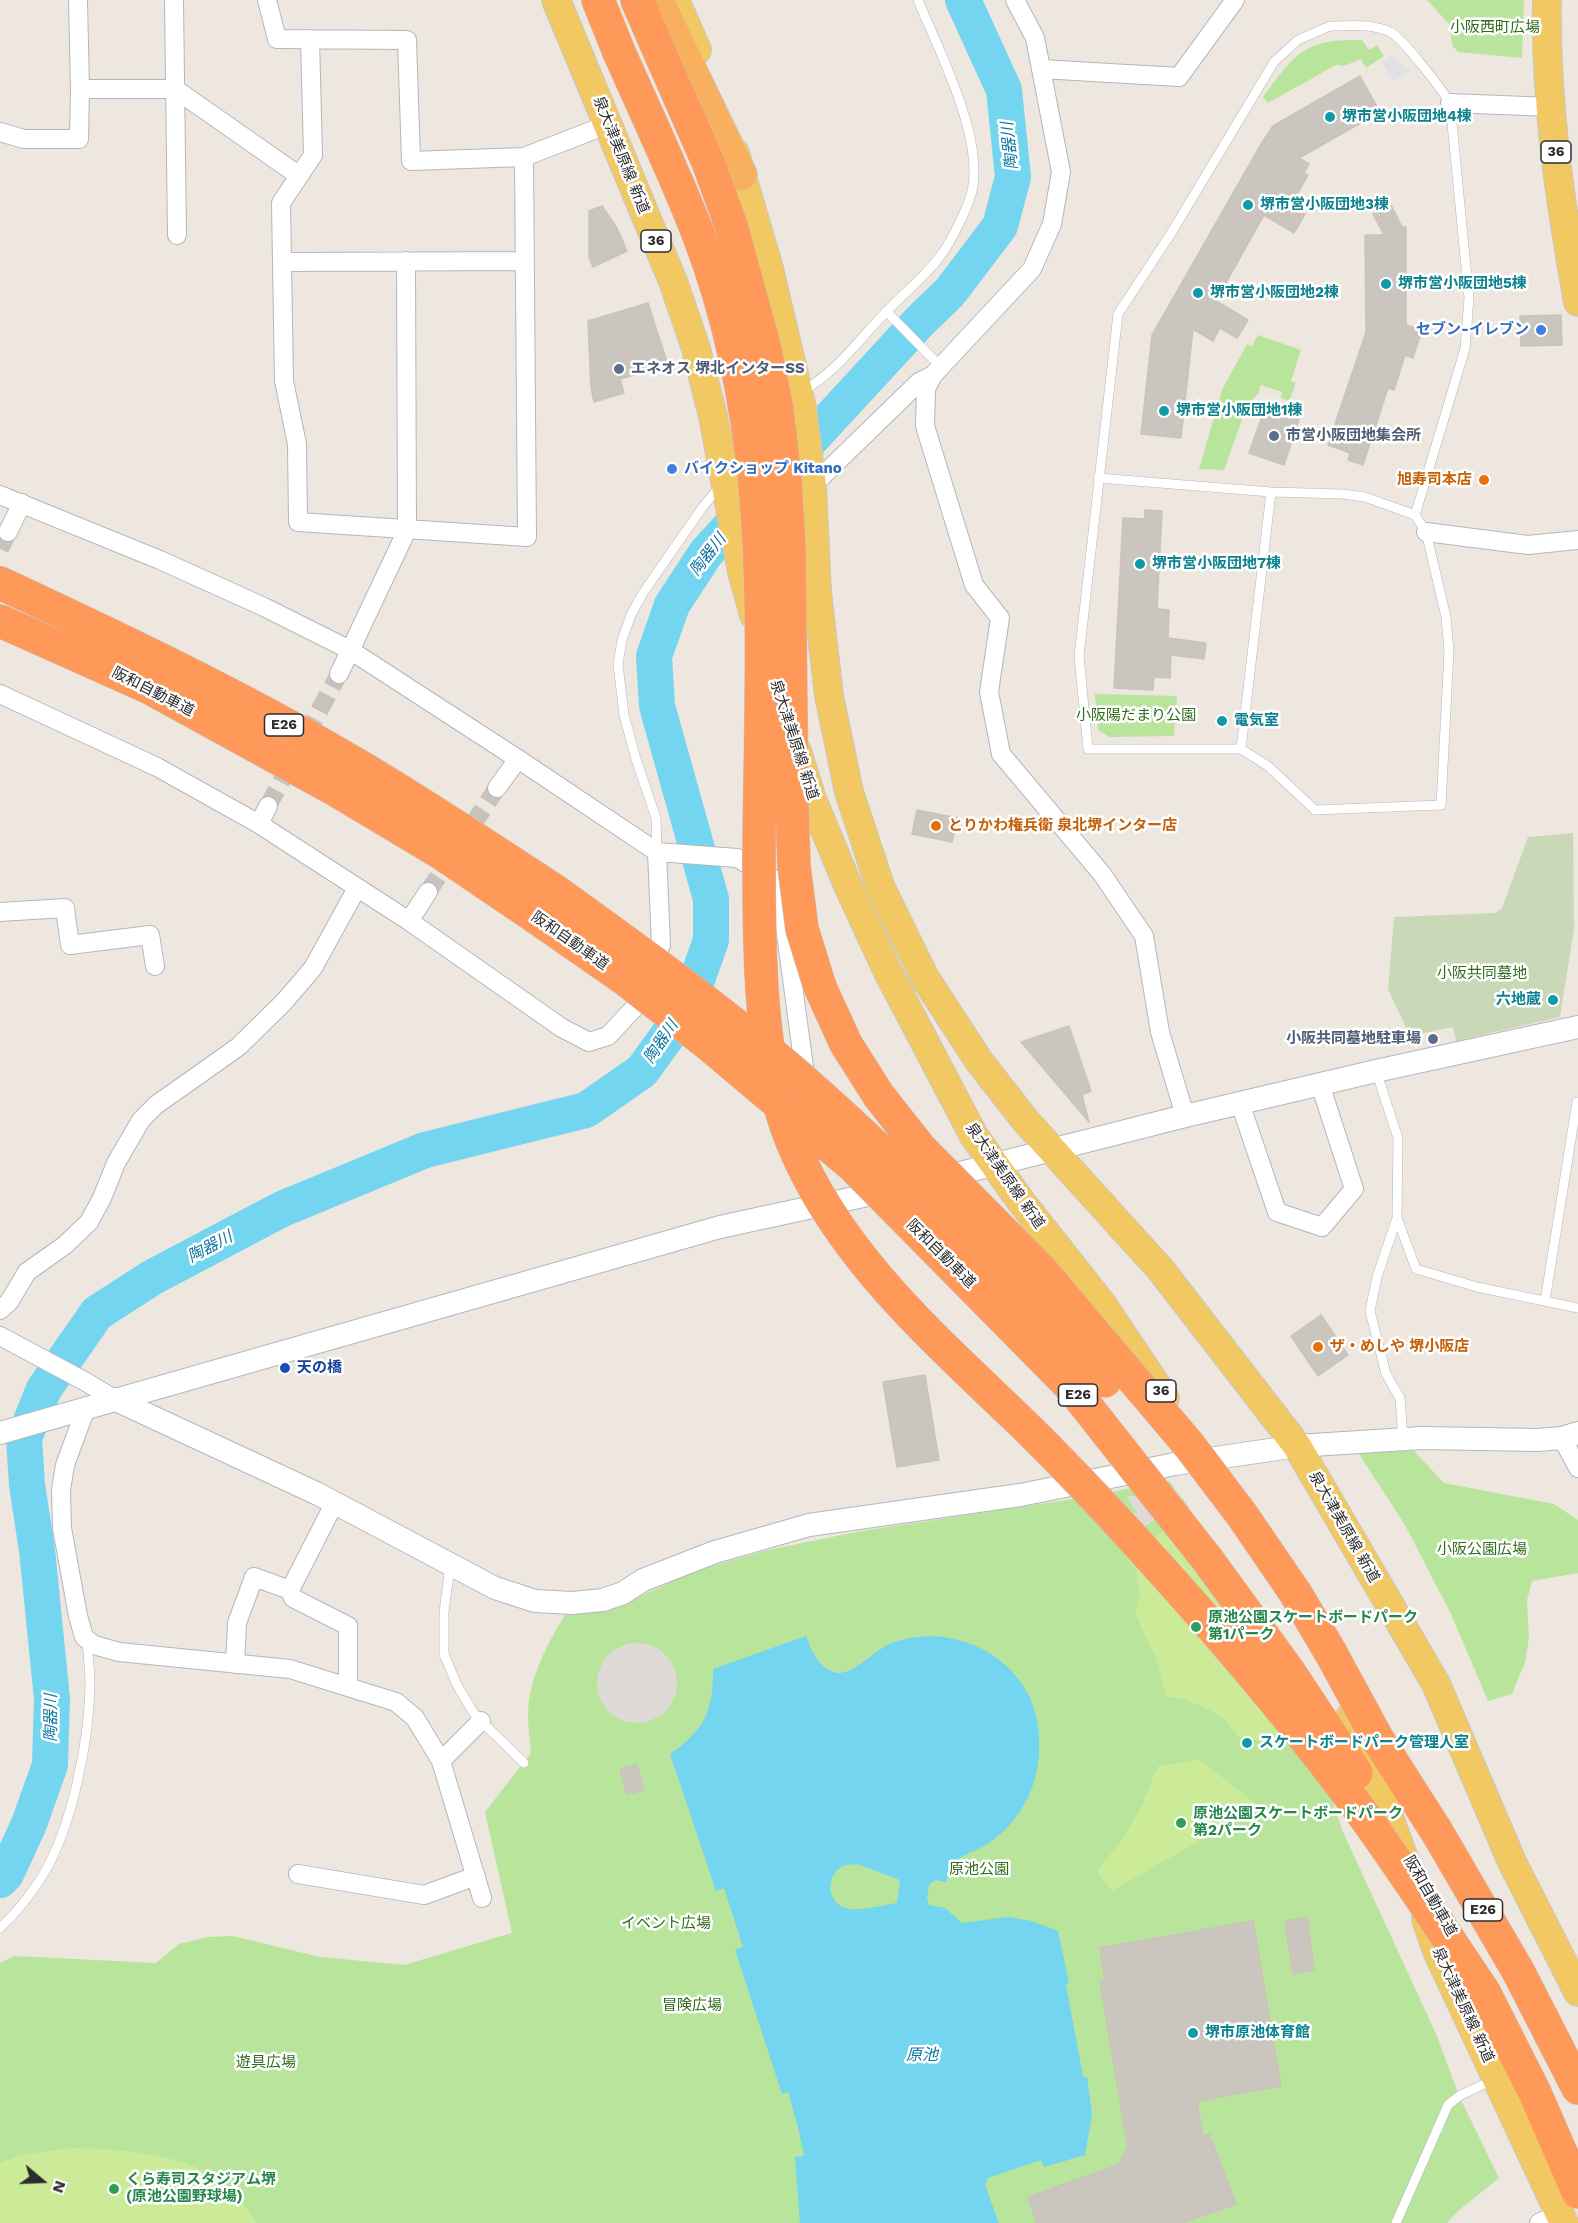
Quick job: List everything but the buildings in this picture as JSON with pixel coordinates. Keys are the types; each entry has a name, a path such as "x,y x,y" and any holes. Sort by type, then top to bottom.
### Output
{"highway":[{"path":"598,0 700,240 719,297 732,348 747,428 755,487 760,609 759,911 761,970 775,1084 789,1134 807,1176 863,1261 903,1307 950,1357 1023,1425 1125,1530 1208,1622 1273,1700 1346,1791 1484,1992"},
{"path":"637,0 708,162 731,225 762,335 777,410 785,477 789,546 792,804 795,866 802,928 820,987 846,1044 879,1096 920,1148 1041,1270 1189,1445 1242,1515 1296,1594 1377,1738"},
{"path":"658,0 742,175"},
{"name":"阪和自動車道","path":"0,584 156,656 352,762 447,820 554,890 658,965 794,1073 872,1141 1079,1351 1150,1433 1292,1618 1377,1738 1437,1832 1518,1971 1578,2088"},
{"name":"阪和自動車道","path":"0,621 150,688 334,789 441,853 626,980 708,1044 853,1166 1072,1388 1207,1559 1290,1673 1364,1785 1426,1887 1484,1992 1535,2093 1560,2213"}],"main road":[{"name":"泉大津美原線 新道","path":"556,0 674,284 696,349 713,416 742,572 812,799 849,888 888,972 974,1136 1102,1305 1165,1397 1232,1486 1268,1551 1364,1745 1437,1951 1560,2213"},
{"name":"泉大津美原線 新道","path":"675,0 711,80 742,175 768,265 800,400 811,479 817,592 829,696 849,792 880,886 925,978 979,1061 1025,1120 1161,1270 1297,1446 1436,1684 1512,1862 1578,1992"},
{"name":"36","path":"1547,0 1551,106 1562,213 1574,261 1578,302"}],"street":[{"path":"0,132 24,139 79,139 78,0"},
{"path":"174,0 177,235"},
{"path":"267,0 277,39 407,40 411,161 524,157 609,124"},
{"path":"811,479 919,382 936,370 1032,269 1052,224 1061,172 1035,38 1014,0"},
{"path":"1041,69 1179,77 1236,0"},
{"path":"310,39 313,155 281,202 284,381 297,444 298,522 527,537 524,157"},
{"path":"80,88 174,89 298,175"},
{"path":"1450,103 1551,106"},
{"path":"339,674 407,530 406,261"},
{"path":"282,262 525,261"},
{"path":"936,370 927,389 924,426 974,585 1000,618 989,692 1001,754 1102,874 1144,936 1160,1032 1185,1116"},
{"path":"0,495 264,607 350,650 657,852 737,858 779,882 809,1104 829,1204"},
{"path":"8,532 22,503"},
{"path":"1426,532 1528,545 1578,540"},
{"path":"0,694 157,767 259,824 409,921 562,1028 589,1042 608,1036 638,1005 661,945 657,852"},
{"path":"497,788 518,759"},
{"path":"259,824 268,806"},
{"path":"0,1310 9,1302 27,1272 65,1245 88,1222 102,1198 116,1163 141,1120 156,1105 238,1047 284,1002 312,968 357,888"},
{"path":"409,921 428,892"},
{"path":"0,912 66,908 70,945 150,935 155,966"},
{"path":"0,1433 720,1227 994,1165 1320,1084 1578,1027"},
{"path":"1240,1103 1277,1212 1322,1227 1354,1189 1320,1084"},
{"path":"0,1336 86,1382 114,1400 335,1502 495,1588 535,1601 572,1603 603,1600 623,1593 643,1580 715,1552 809,1525 1020,1495 1175,1464 1297,1446 1422,1438 1538,1440 1570,1436 1578,1467"},
{"path":"76,1412 61,1490 62,1528 78,1616 87,1640 94,1646 119,1652 290,1669 396,1702 415,1718 441,1761 482,1898"},
{"path":"335,1502 290,1590 293,1598 348,1626 348,1687"},
{"path":"235,1664 237,1623 254,1577 290,1590"},
{"path":"441,1761 482,1720"},
{"path":"298,1874 424,1895 476,1876"}],"lane":[{"path":"800,400 820,382 886,311 921,279 942,254 970,200 974,164 964,114 918,0"},
{"path":"1098,478 1271,492 1342,494 1365,497 1415,515 1426,532 1446,617 1449,651 1441,805 1315,810 1268,766 1241,749 1088,749 1079,656 1098,478 1118,314 1170,235 1274,62 1298,40 1330,26 1371,26 1392,33 1441,88 1450,103 1469,298 1465,349 1415,515"},
{"path":"886,311 936,370"},
{"path":"657,852 656,818 624,715 618,664 622,640 631,615 643,593 702,508 726,485"},
{"path":"1241,749 1271,492"},
{"path":"1376,1071 1398,1138 1397,1218 1377,1277 1370,1311 1386,1374 1400,1398 1403,1439"},
{"path":"1545,1301 1576,1102"},
{"path":"1397,1218 1416,1269 1477,1287 1578,1308"},
{"path":"451,1564 444,1612 444,1654 475,1715 524,1763"},
{"path":"0,1928 43,1875 55,1852 69,1812 85,1743 90,1685 87,1640"},
{"path":"1396,2223 1448,2105 1459,2096 1497,2078"}],"shaded area":[{"path":"1392,55 1410,72 1392,81 1382,62"},
{"path":"1175,1489 1182,1499 1120,1545 1112,1534 1136,1512 1127,1497"},
{"path":"637,1643 652,1646 665,1655 674,1668 677,1683 674,1698 665,1711 652,1720 637,1723 622,1720 609,1711 600,1698 597,1683 600,1668 609,1655 622,1646"}],"green space":[{"name":"小阪西町広場","path":"1427,0 1524,0 1522,58 1458,52 1452,45 1450,25"},
{"path":"1342,40 1362,40 1369,50 1377,45 1384,56 1366,68 1361,59 1344,66 1336,65 1268,103 1263,97 1293,59 1313,46"},
{"path":"1258,335 1301,350 1291,381 1296,383 1289,401 1281,398 1282,392 1261,385 1258,394 1248,403 1224,470 1199,469 1222,390 1247,344 1252,346"},
{"name":"小阪陽だまり公園","path":"1095,694 1177,696 1174,736 1110,737 1098,730"},
{"name":"小阪共同墓地","path":"1573,833 1574,929 1560,1017 1456,1041 1453,1027 1410,1036 1388,989 1394,917 1496,913 1502,908 1528,837"},
{"name":"小阪公園広場","path":"1357,1451 1414,1451 1444,1483 1554,1504 1578,1520 1578,1573 1532,1581 1527,1600 1529,1638 1525,1662 1512,1694 1488,1701 1451,1614 1405,1525"},
{"name":"原池公園","path":"1169,1481 1189,1507 1304,1720 1343,1832 1437,2036 1459,2096 1499,2178 1458,2211 1447,2223 0,2223 0,1963 14,1956 156,1963 179,1944 207,1937 233,1936 320,1957 404,1965 512,1933 485,1812 531,1753 528,1716 531,1689 545,1650 565,1615 609,1610 682,1577 768,1550 861,1531 1079,1498"},
{"name":"原池公園スケートボードパーク 第1パーク","path":"1189,1514 1300,1723 1286,1747 1238,1736 1223,1718 1208,1709 1181,1698 1166,1697 1157,1661 1135,1613 1140,1597 1136,1569 1125,1557"},
{"name":"原池公園スケートボードパーク 第2パーク","path":"1200,1760 1259,1806 1112,1891 1097,1871 1124,1837 1140,1809 1158,1766"},
{"name":"くら寿司スタジアム堺 (原池公園野球場)","path":"72,2148 140,2153 173,2160 204,2171 227,2187 257,2223 0,2223 0,2163 20,2155"}],"water":[{"name":"原池","path":"806,1636 821,1664 831,1671 844,1673 892,1643 915,1637 938,1636 982,1649 1002,1662 1018,1678 1030,1698 1037,1720 1039,1756 1031,1790 1024,1806 1002,1833 958,1860 946,1882 935,1880 929,1885 927,1898 929,1905 945,1908 962,1923 1008,1917 1032,1921 1058,1931 1069,1983 1066,1984 1083,2077 1087,2077 1092,2114 1085,2155 1044,2167 1041,2160 988,2178 985,2185 999,2223 800,2223 795,2157 804,2156 799,2131 788,2092 782,2094 735,1950 743,1947 724,1888 716,1891 670,1754 691,1737 705,1718 711,1696 713,1669","holes":["857,1864 900,1880 897,1903 864,1909 851,1909 839,1905 834,1900 831,1888 833,1875 837,1870 848,1865"]}],"waterway":[{"name":"陶器川","path":"0,1880 6,1874 29,1824 50,1765 52,1699 37,1550 27,1485 24,1438 44,1389 97,1313 153,1277 282,1209 425,1150 586,1110 642,1071 671,1031 698,977 711,940 711,899 657,706 654,656 672,605 706,553 920,321 950,292 1000,226 1013,177 1004,90 963,0"}],"tunnel":[{"path":"0,549 8,532"},
{"path":"268,806 339,674"},
{"path":"428,892 497,788"}],"place":[{"name":"堺市営小阪団地4棟","path":"1330,117"},
{"name":"堺市営小阪団地3棟","path":"1248,205"},
{"name":"堺市営小阪団地5棟","path":"1386,284"},
{"name":"堺市営小阪団地2棟","path":"1198,293"},
{"name":"セブン-イレブン","path":"1541,330"},
{"name":"エネオス 堺北インターSS","path":"619,369"},
{"name":"堺市営小阪団地1棟","path":"1164,411"},
{"name":"市営小阪団地集会所","path":"1274,436"},
{"name":"バイクショップ Kitano","path":"672,469"},
{"name":"旭寿司本店","path":"1484,480"},
{"name":"堺市営小阪団地7棟","path":"1140,564"},
{"name":"電気室","path":"1222,721"},
{"name":"とりかわ権兵衛 泉北堺インター店","path":"936,826"},
{"name":"六地蔵","path":"1553,1000"},
{"name":"小阪共同墓地駐車場","path":"1433,1039"},
{"name":"ザ・めしや 堺小阪店","path":"1318,1347"},
{"name":"天の橋","path":"285,1368"},
{"name":"原池公園スケートボードパーク 第1パーク","path":"1196,1627"},
{"name":"スケートボードパーク管理人室","path":"1247,1743"},
{"name":"原池公園スケートボードパーク 第2パーク","path":"1181,1823"},
{"name":"堺市原池体育館","path":"1193,2033"},
{"name":"くら寿司スタジアム堺 (原池公園野球場)","path":"114,2189"}],"park label":[{"name":"イベント広場","path":"666,1924"},
{"name":"冒険広場","path":"692,2006"},
{"name":"遊具広場","path":"266,2063"}]}
